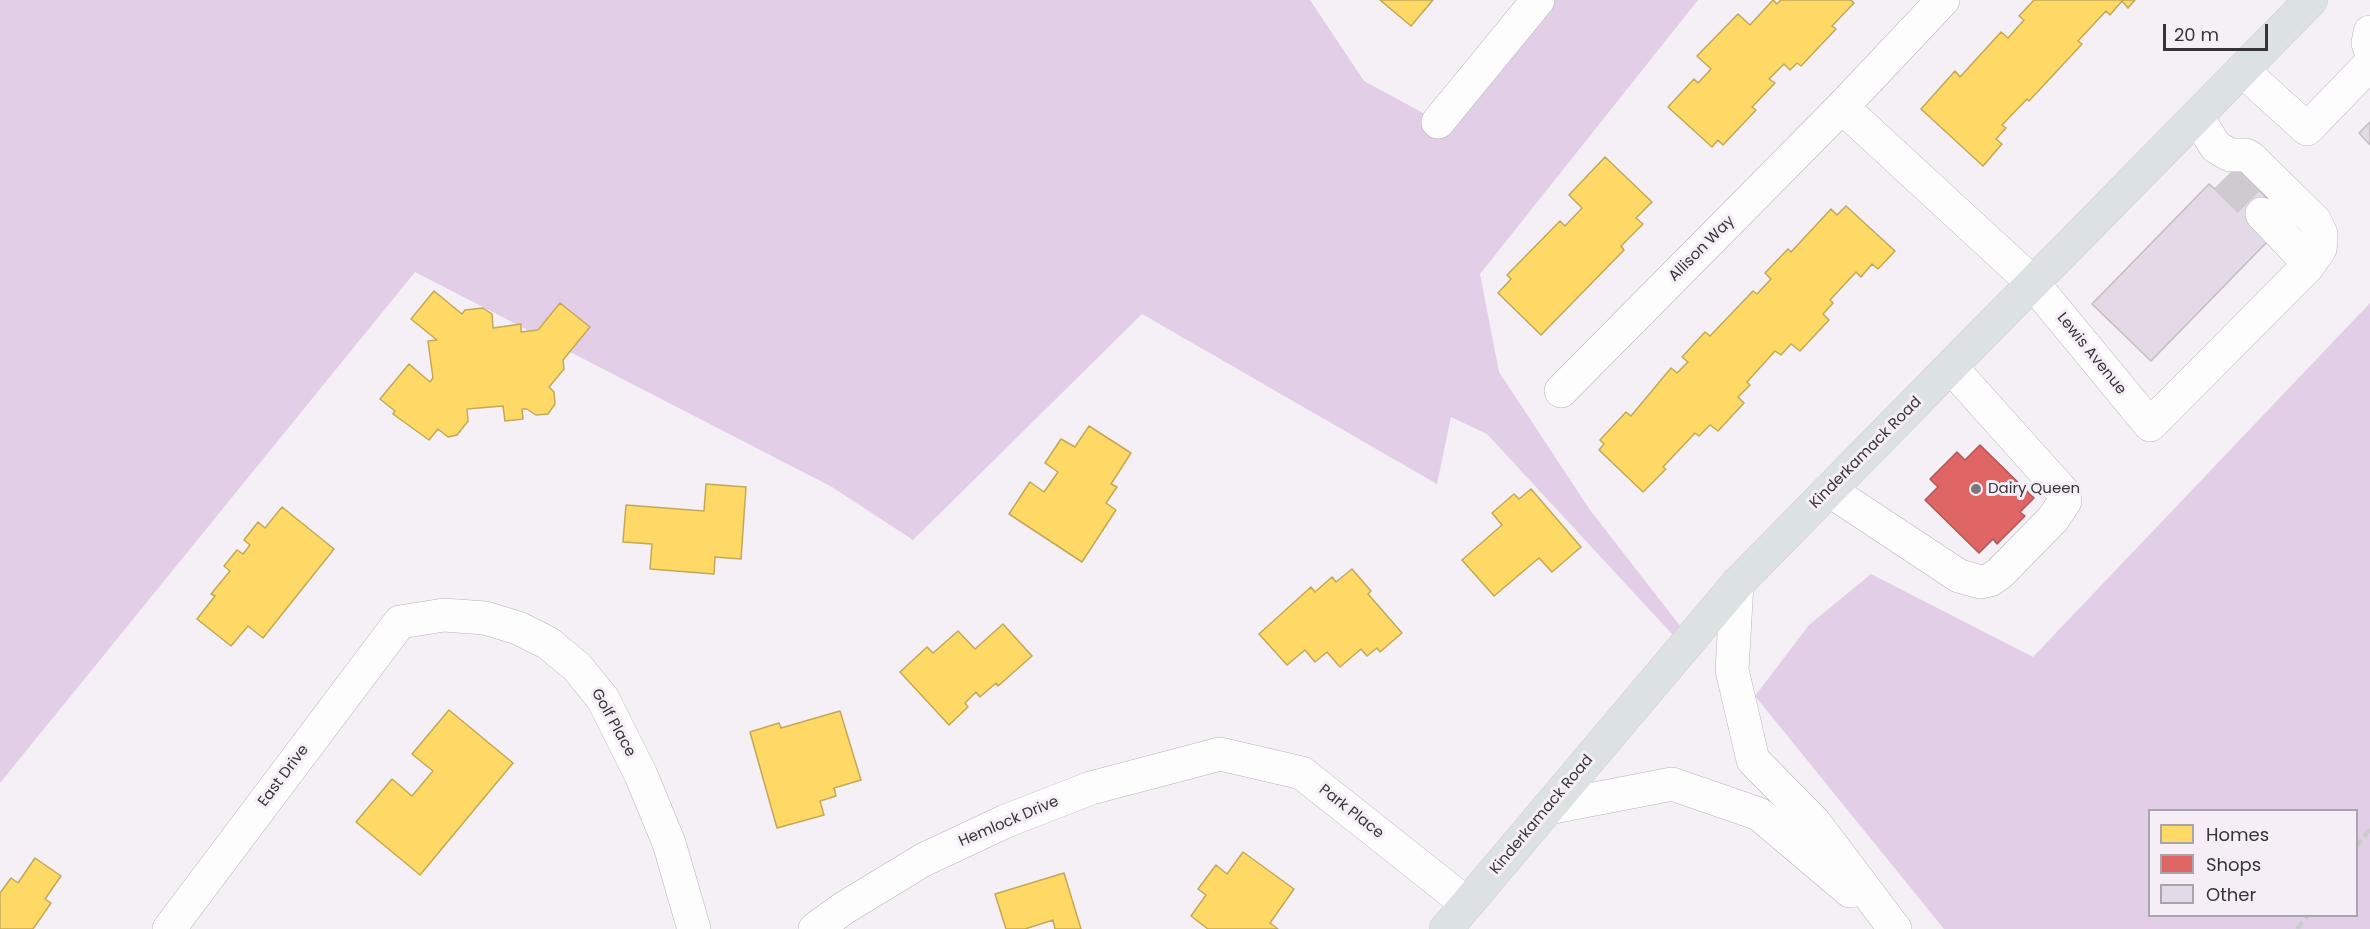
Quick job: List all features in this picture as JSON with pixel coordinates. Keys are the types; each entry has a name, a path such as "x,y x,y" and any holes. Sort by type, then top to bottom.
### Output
{"main road":[{"name":"Kinderkamack Road","path":"1446,929 1737,584 2033,283 2204,129 2242,70 2311,0"}],"street":[{"path":"1438,122 1538,0"},
{"name":"Allison Way","path":"1562,391 1842,107 1943,0"},
{"path":"2370,32 2370,49"},
{"path":"2242,70 2307,129 2370,64"},
{"path":"1842,107 2033,283"},
{"path":"2204,129 2218,170 2226,178"},
{"path":"2204,129 2222,152 2230,155 2246,155 2252,159 2315,221 2321,234 2320,249 2308,266 2304,258 2262,214"},
{"name":"Lewis Avenue","path":"2033,283 2150,425 2308,266"},
{"path":"1829,490 1959,576 1981,582 1990,580 2000,573 2053,519 2065,501 2064,492 1951,367"},
{"path":"1737,584 1732,670 1753,760 1814,822 1894,929"},
{"name":"Golf Place","path":"400,622 444,615 484,618 518,628 548,643 578,667 603,699 642,775 669,843 694,929"},
{"name":"East Drive","path":"169,929 400,622"},
{"name":"Park Place","path":"1220,754 1302,773 1466,903"},
{"name":"Hemlock Drive","path":"815,929 844,908 923,860 1006,820 1092,788 1220,754"},
{"path":"1548,808 1672,784 1705,795 1759,814 1894,929"}],"shaded area":[{"path":"0,0 1310,0 1364,81 1438,121 1538,0 1698,0 1480,274 1499,372 1590,510 1691,640 1684,647 1487,434 1451,417 1437,484 1142,314 913,540 832,487 415,272 0,783"},
{"path":"2370,303 2370,929 1944,929 1755,696 1809,625 1871,574 2033,657"}],"building: Homes":[{"path":"1380,0 1433,0 1411,26"},
{"path":"1773,0 1777,4 1781,0 1851,0 1854,3 1832,26 1836,29 1801,66 1797,63 1790,70 1784,64 1769,79 1775,83 1752,107 1756,110 1723,145 1718,140 1712,147 1668,107 1694,79 1698,83 1711,69 1697,56 1738,14 1750,25"},
{"path":"2034,0 2135,0 2128,8 2122,1 2110,15 2106,11 2078,41 2082,44 2029,101 2027,99 2002,125 2006,128 1996,139 2002,144 1983,166 1921,109 1955,71 1960,77 2001,32 2008,38 2024,20 2019,16"},
{"path":"1605,157 1652,202 1636,218 1643,224 1621,246 1624,250 1541,335 1498,293 1511,279 1507,275 1560,221 1565,226 1582,208 1569,195"},
{"path":"1846,206 1895,251 1878,269 1872,264 1861,277 1856,272 1830,300 1833,303 1823,314 1829,320 1800,351 1791,344 1781,355 1775,351 1747,382 1750,385 1738,397 1744,403 1718,431 1710,425 1699,436 1695,433 1663,467 1666,469 1643,492 1599,450 1604,444 1600,440 1626,412 1631,416 1671,368 1677,373 1688,362 1682,357 1705,332 1710,336 1753,291 1757,294 1771,279 1765,273 1788,249 1791,252 1831,209 1837,215"},
{"path":"434,291 462,314 465,310 483,308 492,314 493,328 521,324 521,332 538,330 560,303 590,327 563,360 564,369 549,387 554,392 555,404 548,414 536,415 527,409 522,409 523,419 505,421 503,406 467,409 468,421 457,435 448,437 438,429 429,440 393,414 395,411 380,399 409,364 430,382 433,378 428,341 437,340 411,319"},
{"path":"1089,426 1131,453 1111,484 1117,487 1106,503 1116,510 1082,562 1009,514 1030,482 1044,492 1058,472 1045,463 1061,439 1075,447"},
{"path":"706,484 746,487 741,559 715,557 714,574 650,569 652,544 623,542 626,505 704,511"},
{"path":"1531,489 1581,547 1552,572 1539,558 1494,596 1462,560 1502,525 1492,513 1514,494 1519,499"},
{"path":"282,507 334,549 263,638 248,626 231,646 197,619 215,596 211,594 230,571 224,566 237,550 243,554 250,545 244,540 258,522 265,528"},
{"path":"1352,569 1371,591 1368,594 1402,633 1380,652 1377,648 1367,656 1361,649 1340,667 1327,652 1315,662 1305,650 1287,665 1259,634 1311,587 1315,592 1332,577 1336,582"},
{"path":"1003,624 1032,656 998,686 996,683 980,697 976,692 965,703 968,707 949,725 900,672 927,647 933,653 958,631 975,649"},
{"path":"449,710 513,763 420,875 356,822 392,779 412,796 433,771 412,754"},
{"path":"840,711 861,780 834,788 836,796 820,801 824,815 777,828 750,732 779,723 781,728"},
{"path":"1243,852 1294,889 1270,923 1278,929 1208,929 1191,916 1206,895 1198,889 1216,865 1227,874"},
{"path":"35,858 61,876 45,899 51,903 33,929 0,929 0,893 11,878 18,883"},
{"path":"1064,873 1081,929 1055,929 1053,920 1025,929 1006,929 995,894"}],"building: Shops":[{"path":"1980,445 2034,498 2020,512 2025,516 1997,544 1993,539 1979,553 1925,500 1938,487 1930,479 1957,452 1965,460"}],"building: Other":[{"path":"2370,122 2370,145 2359,133"},
{"path":"2236,168 2272,203 2268,241 2151,361 2092,304 2209,184 2215,189"}],"tunnel":[{"path":"2226,178 2262,214"}],"railway":[{"path":"2358,844 2370,829"},
{"path":"2297,929 2306,917"}],"place":[{"name":"Dairy Queen","path":"1976,489"}]}
